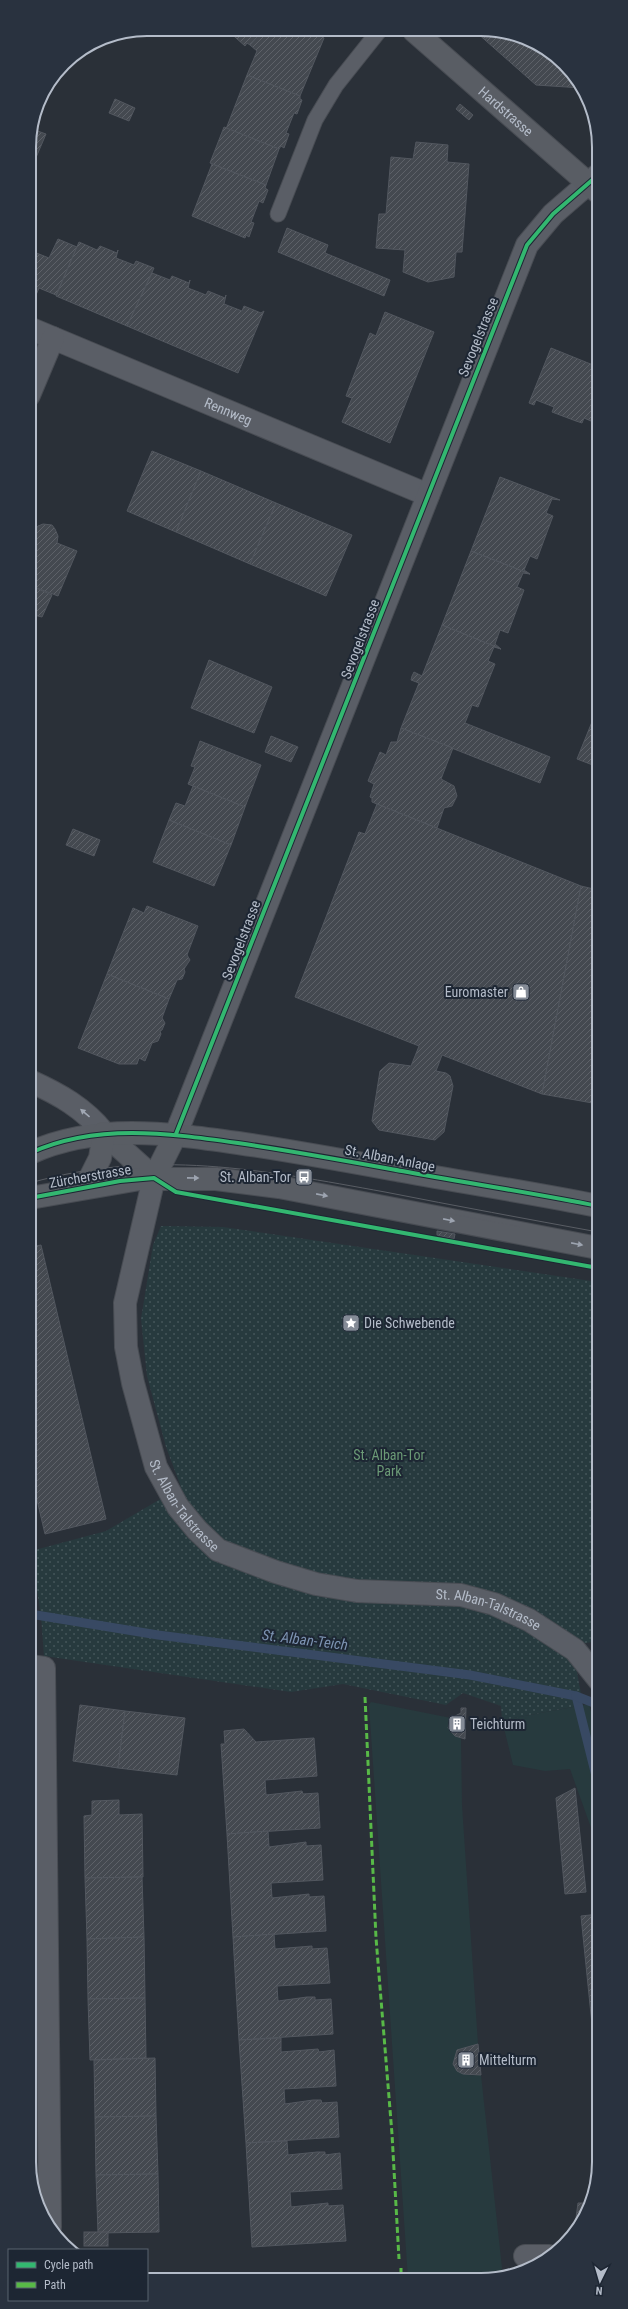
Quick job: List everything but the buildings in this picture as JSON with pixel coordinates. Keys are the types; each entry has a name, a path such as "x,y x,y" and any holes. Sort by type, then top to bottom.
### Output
{"main road":[{"name":"Hardstrasse","path":"420,36 592,181"},
{"path":"104,1133 154,1178 216,1178 279,1187 592,1247"},
{"path":"85,1188 100,1158 104,1133"},
{"path":"36,1151 48,1145 75,1137 104,1133 176,1134 154,1178"},
{"name":"St. Alban-Anlage","path":"176,1134 285,1150 592,1205"},
{"name":"Zürcherstrasse","path":"36,1194 154,1178"}],"street":[{"name":"Sevogelstrasse","path":"176,1134 527,245 539,228 592,185"},
{"name":"Rennweg","path":"36,331 428,495"},
{"path":"36,378 53,338"},
{"path":"36,1084 63,1097 82,1110 104,1133"},
{"name":"St. Alban-Talstrasse","path":"154,1178 125,1303 126,1347 133,1382 156,1467 178,1507 197,1530 218,1550 276,1572 316,1584 357,1591 461,1595 494,1604 529,1620 557,1637 575,1650 592,1669"},
{"path":"37,1667 39,2096 49,2213"},
{"path":"525,2256 540,2256"}],"lane":[{"path":"278,214 315,120 336,85 373,36"}],"green space":[{"name":"St. Alban-Tor Park","path":"161,1226 223,1227 592,1281 592,1642 572,1645 583,1705 502,1720 501,1706 463,1693 446,1705 343,1684 291,1692 44,1656 41,1616 36,1584 36,1550 106,1531 181,1487 166,1447 147,1376 141,1319 153,1245"},
{"path":"371,1702 451,1718 448,1723 450,1732 461,1739 462,1805 478,2044 457,2050 453,2064 461,2073 481,2075 502,2271 481,2273 408,2273 369,1705"},
{"path":"589,1704 592,1715 592,1830 570,1769 545,1771 513,1765 502,1720"}],"waterway":[{"name":"St. Alban-Teich","path":"36,1615 158,1635 470,1675 576,1696 592,1760"},
{"name":"St. Alban-Teich","path":"576,1696 592,1702"}],"tram line":[{"path":"411,36 592,194"},
{"path":"429,36 592,178"},
{"path":"36,1182 75,1172 120,1167 164,1165 208,1166 295,1176 592,1231"},
{"path":"36,1195 81,1185 132,1179 184,1178 235,1180 339,1194 592,1240"}],"marked path":[{"path":"365,1697 376,1938 392,2134 399,2259"},
{"path":"401,2268 401,2273"}],"cycle path":[{"path":"176,1134 527,245 553,214 592,180"},
{"path":"36,1151 80,1137 106,1134 132,1133 185,1136 300,1153 592,1205"},
{"path":"36,1197 120,1181 154,1178 176,1192 592,1267"}],"place":[{"name":"Euromaster","path":"521,992"},
{"name":"St. Alban-Tor","path":"304,1177"},
{"name":"Die Schwebende","path":"351,1323"},
{"name":"Teichturm","path":"457,1724"},
{"name":"Mittelturm","path":"466,2060"}]}
